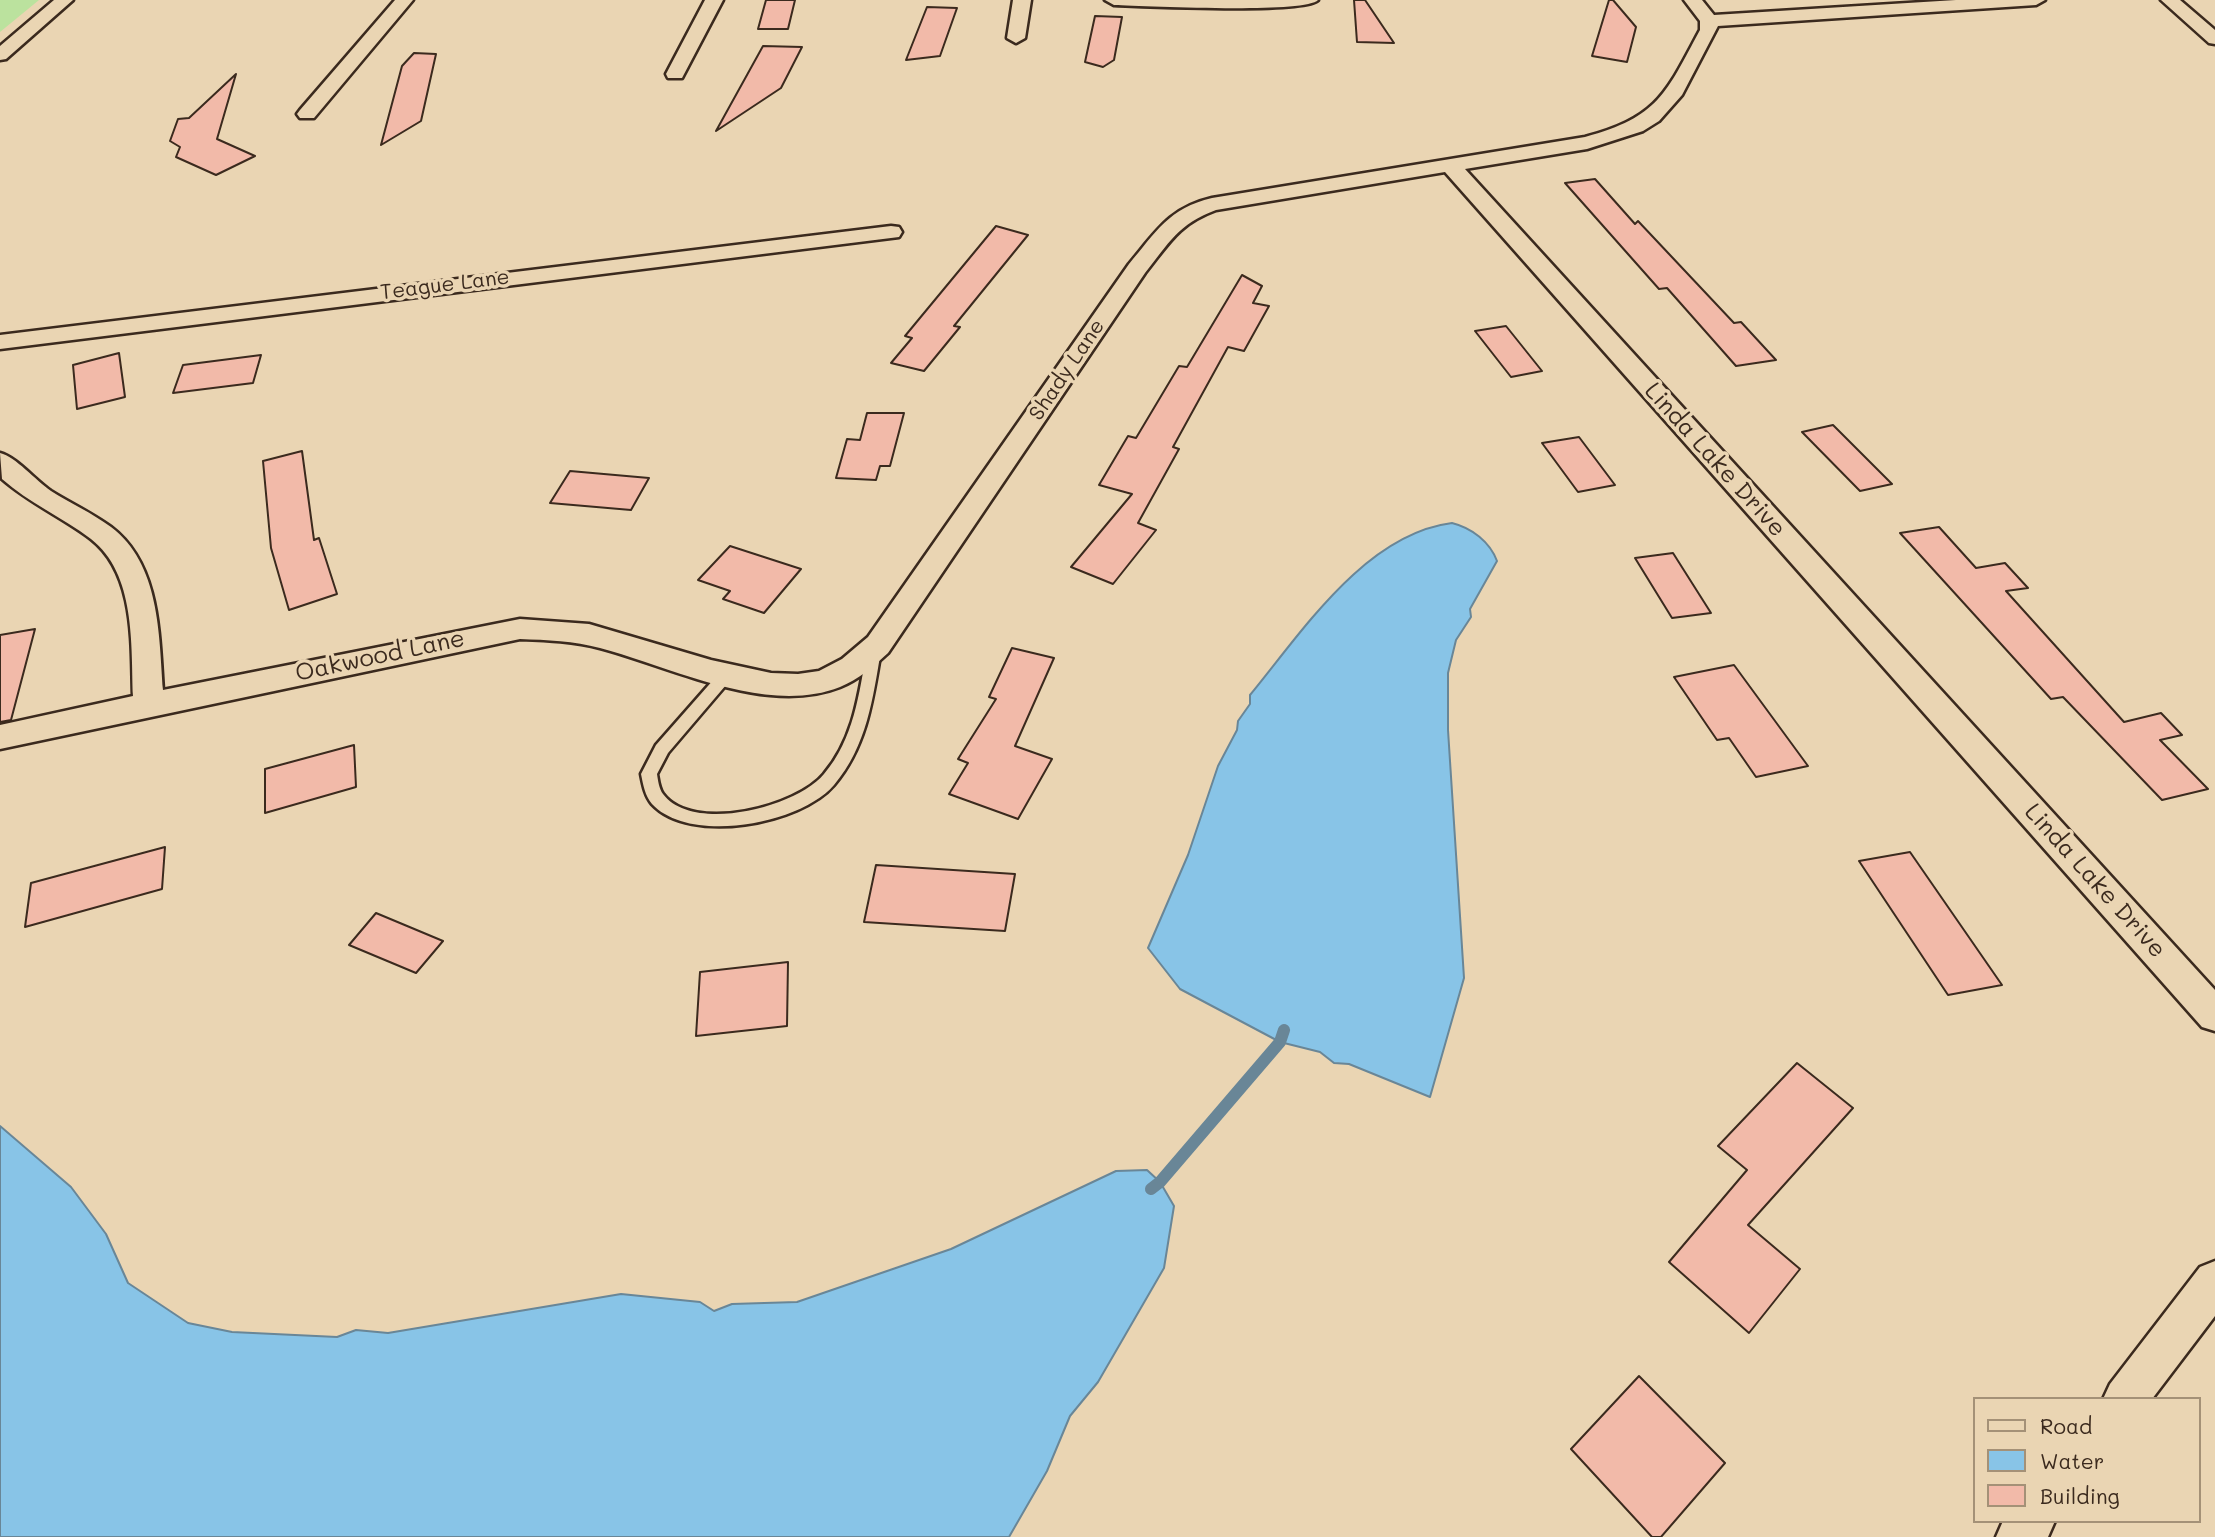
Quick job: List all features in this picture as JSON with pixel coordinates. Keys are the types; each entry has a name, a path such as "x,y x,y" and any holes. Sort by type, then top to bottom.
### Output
{"street":[{"path":"0,55 64,0"},
{"path":"307,114 404,0"},
{"path":"675,74 714,0"},
{"path":"1016,38 1022,0"},
{"path":"1114,0 1273,3 1308,0"},
{"path":"1450,165 1587,143 1619,135 1648,121 1664,108 1684,82 1709,30 1709,22 1693,0"},
{"path":"1709,22 2036,0"},
{"path":"2169,0 2215,39"},
{"name":"Shady Lane","path":"758,683 787,686 821,682 858,664 874,649 1137,269 1185,214 1212,204 1450,165"},
{"name":"Linda Lake Drive","path":"1450,165 2215,1015"},
{"name":"Teague Lane","path":"0,342 891,232"},
{"path":"0,461 15,479 44,500 112,541 129,564 134,577 145,637 149,704"},
{"name":"Oakwood Lane","path":"0,737 520,629 560,630 596,636 758,683"},
{"path":"2127,1397 2215,1282"}],"lane":[{"path":"727,674 662,749 649,774 655,797 676,814 706,821 743,818 781,807 818,791 841,765 859,725 874,649"}],"green space":[{"path":"0,0 39,0 0,32"}],"water":[{"path":"1452,523 1479,537 1490,548 1497,561 1470,609 1471,617 1456,640 1448,673 1448,730 1464,978 1430,1097 1349,1064 1334,1063 1320,1052 1280,1042 1180,989 1148,948 1188,855 1218,766 1237,730 1238,721 1250,704 1250,695 1314,616 1364,566 1391,546 1420,531"},
{"path":"0,1126 71,1187 106,1234 128,1283 188,1323 232,1332 337,1337 356,1330 388,1333 621,1294 700,1302 714,1311 732,1304 797,1302 951,1249 1116,1171 1147,1170 1160,1182 1174,1206 1164,1268 1098,1382 1070,1416 1047,1471 1009,1537 0,1537"}],"building":[{"path":"766,0 795,0 788,29 758,29"},
{"path":"1354,0 1365,0 1394,43 1357,42"},
{"path":"1609,0 1613,0 1636,27 1627,62 1592,56"},
{"path":"927,7 957,8 940,56 906,60"},
{"path":"1095,16 1122,17 1114,60 1103,67 1085,62"},
{"path":"763,46 802,47 781,88 716,131"},
{"path":"414,53 436,54 421,121 381,145 402,66"},
{"path":"236,74 217,139 255,156 216,175 176,157 180,147 170,141 178,119 189,118"},
{"path":"1595,179 1635,224 1638,221 1734,323 1741,322 1776,360 1736,366 1667,288 1659,289 1565,183"},
{"path":"996,226 1028,235 954,326 960,327 924,371 891,363 912,338 905,336"},
{"path":"1242,275 1262,286 1253,303 1269,306 1244,351 1228,347 1173,447 1179,449 1138,523 1156,530 1113,584 1071,567 1132,494 1099,485 1128,436 1136,438 1179,366 1187,367"},
{"path":"1506,326 1542,371 1511,377 1475,331"},
{"path":"119,353 125,397 77,409 73,365"},
{"path":"261,355 253,383 173,393 183,365"},
{"path":"867,413 904,413 890,466 880,466 876,480 836,478 847,439 860,440"},
{"path":"1833,425 1892,484 1860,491 1802,432"},
{"path":"1579,437 1615,485 1578,492 1542,443"},
{"path":"302,451 314,540 319,538 337,594 289,610 271,548 263,461"},
{"path":"570,471 649,478 631,510 550,503"},
{"path":"1939,527 1976,568 2005,563 2028,588 2006,591 2124,722 2161,713 2182,735 2160,740 2208,789 2162,800 2063,697 2051,699 1900,533"},
{"path":"730,546 801,569 764,613 723,599 730,591 698,580"},
{"path":"1673,553 1711,613 1672,618 1635,558"},
{"path":"35,629 11,720 0,722 0,635"},
{"path":"1012,648 1054,658 1015,746 1052,759 1018,819 949,794 968,763 958,759 996,699 989,697"},
{"path":"1734,665 1808,766 1756,777 1729,738 1717,740 1674,677"},
{"path":"354,745 356,787 265,813 265,769"},
{"path":"165,847 162,889 25,927 31,883"},
{"path":"1910,852 2002,985 1948,995 1859,861"},
{"path":"876,865 1015,874 1005,931 864,922"},
{"path":"376,913 443,941 416,973 349,945"},
{"path":"788,962 787,1026 696,1036 700,972"},
{"path":"1797,1063 1853,1108 1748,1225 1800,1269 1749,1333 1669,1262 1747,1170 1718,1146"},
{"path":"1639,1376 1725,1463 1661,1537 1652,1537 1571,1449"}],"waterway":[{"path":"1151,1189 1160,1182 1280,1042 1284,1030"}]}
